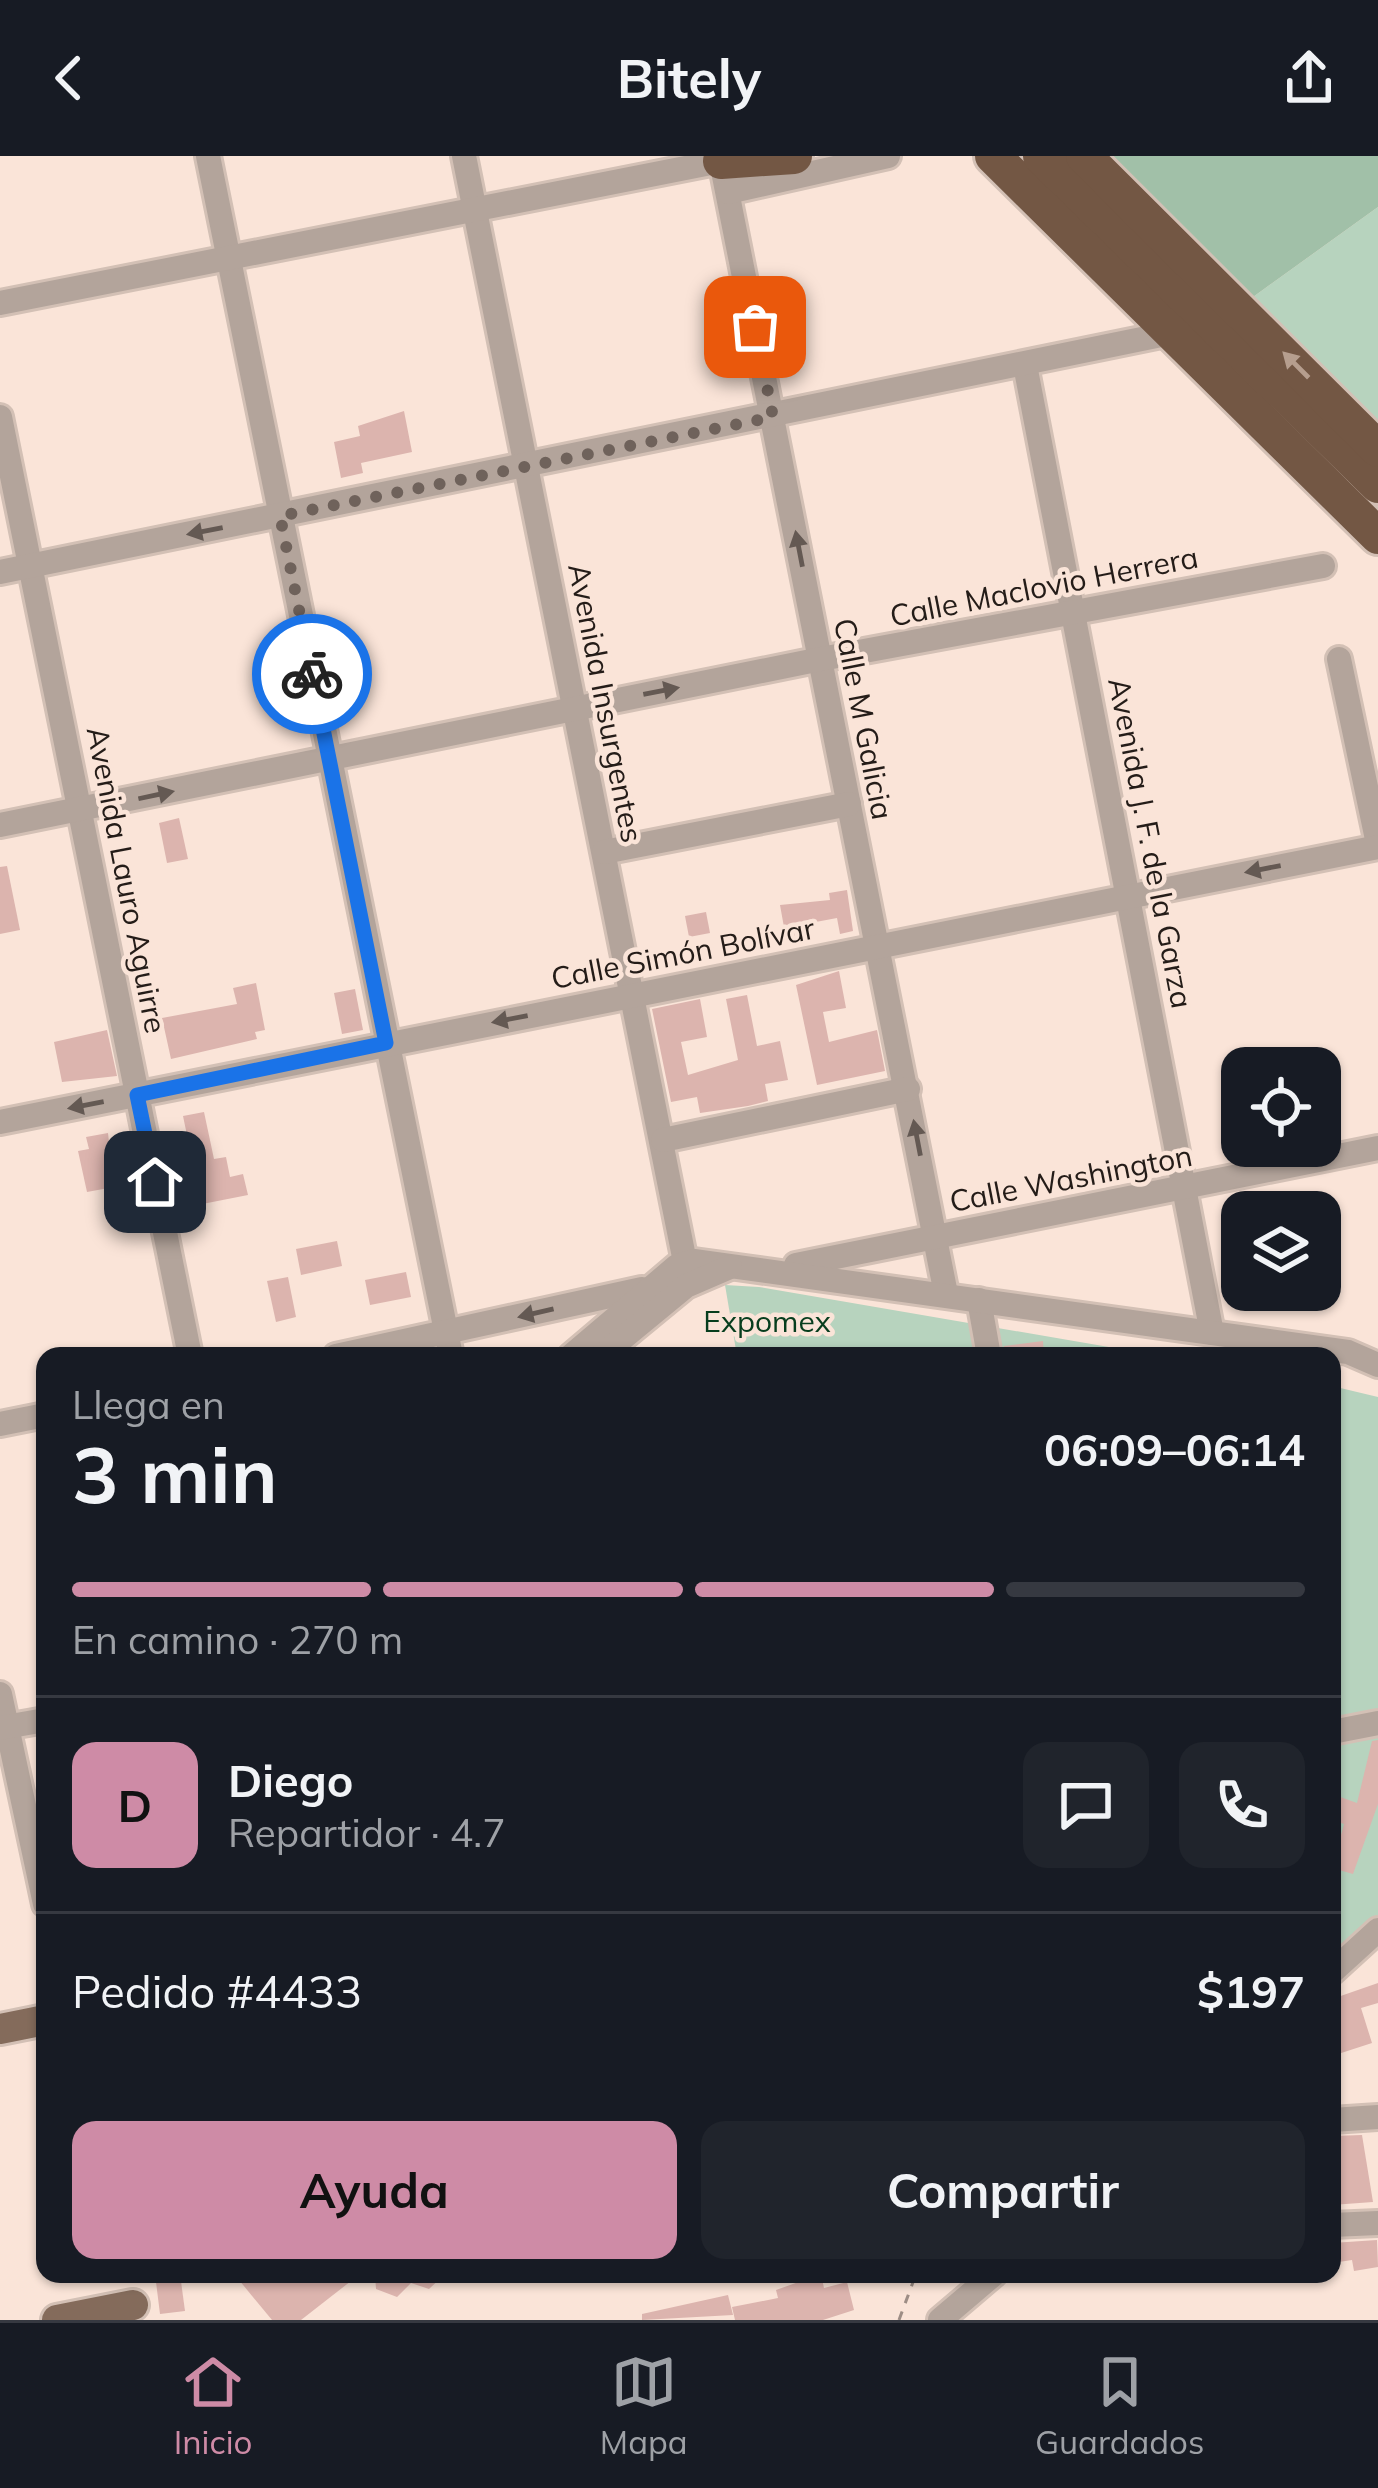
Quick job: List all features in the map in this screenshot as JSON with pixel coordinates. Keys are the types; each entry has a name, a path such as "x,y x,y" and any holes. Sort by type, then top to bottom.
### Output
{"highway":[{"path":"993,156 1378,536"},
{"path":"1018,156 1356,460"},
{"path":"1041,156 1356,460 1378,517"},
{"path":"1084,156 1378,485"}],"main road":[{"path":"0,2029 36,2022"},
{"path":"57,2320 132,2300"}],"street":[{"path":"208,156 448,1345 656,1295 738,1264"},
{"name":"Avenida Insurgentes","path":"464,156 685,1262"},
{"path":"0,303 475,209 746,164 888,156"},
{"name":"Calle M Galicia","path":"746,164 773,417 946,1294"},
{"path":"0,572 1171,333"},
{"name":"Avenida J. F. de la Garza","path":"1025,365 1212,1333"},
{"name":"Avenida Lauro Aguirre","path":"0,417 188,1347"},
{"name":"Calle Maclovio Herrera","path":"0,825 821,659 1323,566"},
{"path":"1339,659 1378,846"},
{"path":"604,852 849,804"},
{"name":"Calle Simón Bolívar","path":"0,1122 1378,846"},
{"path":"663,1140 908,1089"},
{"name":"Calle Washington","path":"776,1269 1378,1148"},
{"path":"610,1347 685,1262 776,1269 1299,1347"},
{"path":"584,1347 656,1295"},
{"path":"979,1300 987,1347"},
{"path":"1341,1354 1374,1359"},
{"path":"0,1424 36,1417"},
{"path":"0,1694 3,1728 36,1838"},
{"path":"3,1728 36,1722"},
{"path":"1341,1730 1378,1723"},
{"path":"1341,1964 1378,1930"},
{"path":"1341,2119 1378,2117"},
{"path":"1341,2225 1378,2223"},
{"path":"940,2320 983,2283"}],"path":[{"path":"899,2320 913,2283"}],"green space":[{"path":"1113,156 1378,156 1378,207 1253,297"},
{"path":"1378,207 1378,421 1253,297"},
{"name":"Expomex","path":"725,1285 1109,1347 735,1347"},
{"path":"1341,1388 1378,1397 1378,1915 1341,1950"}],"building":[{"path":"404,411 412,452 361,463 363,473 341,478 334,442 360,436 358,426"},
{"path":"179,818 188,859 167,863 159,823"},
{"path":"7,866 20,930 0,934 0,867"},
{"path":"847,890 853,931 840,934 837,918 805,924 808,940 787,944 780,905 830,900 829,893"},
{"path":"706,912 710,933 689,937 685,916"},
{"path":"839,971 846,1008 823,1012 829,1042 877,1030 885,1071 817,1085 796,985"},
{"path":"256,983 265,1030 255,1032 257,1039 171,1059 162,1018 237,1004 233,988"},
{"path":"355,989 363,1030 342,1034 334,993"},
{"path":"747,995 757,1046 780,1041 788,1080 765,1084 768,1101 748,1106 700,1113 697,1097 671,1102 652,1009 700,999 707,1037 681,1042 688,1075 738,1060 726,999"},
{"path":"107,1030 117,1076 62,1082 54,1042"},
{"path":"204,1112 214,1159 226,1157 230,1177 243,1174 248,1195 177,1209 169,1169 193,1164 183,1116"},
{"path":"108,1133 114,1187 87,1192 78,1151 89,1149 86,1137"},
{"path":"337,1241 342,1266 301,1275 296,1249"},
{"path":"406,1272 411,1297 370,1305 365,1280"},
{"path":"288,1277 296,1317 276,1322 267,1281"},
{"path":"1043,1341 1043,1347 1004,1347"},
{"path":"1378,1740 1378,1804 1353,1874 1341,1871 1341,1797 1357,1803 1372,1741"},
{"path":"1378,1983 1378,2003 1361,2008 1372,2043 1341,2053 1341,1996"},
{"path":"1362,2135 1373,2202 1341,2204 1341,2136"},
{"path":"1377,2240 1378,2267 1354,2271 1352,2260 1341,2262 1341,2242"},
{"path":"156,2283 181,2283 185,2311 160,2314"},
{"path":"241,2283 348,2283 301,2320 272,2320"},
{"path":"376,2283 411,2283 397,2297 376,2289"},
{"path":"796,2283 823,2283 824,2288 847,2283 854,2310 823,2320 735,2320 732,2307 778,2298 776,2290"},
{"path":"728,2295 733,2315 642,2320 642,2314"}],"way so far":[{"path":"312,674 280,516 773,417 755,327"}],"route":[{"path":"155,1182 137,1095 386,1043 312,674"}]}
